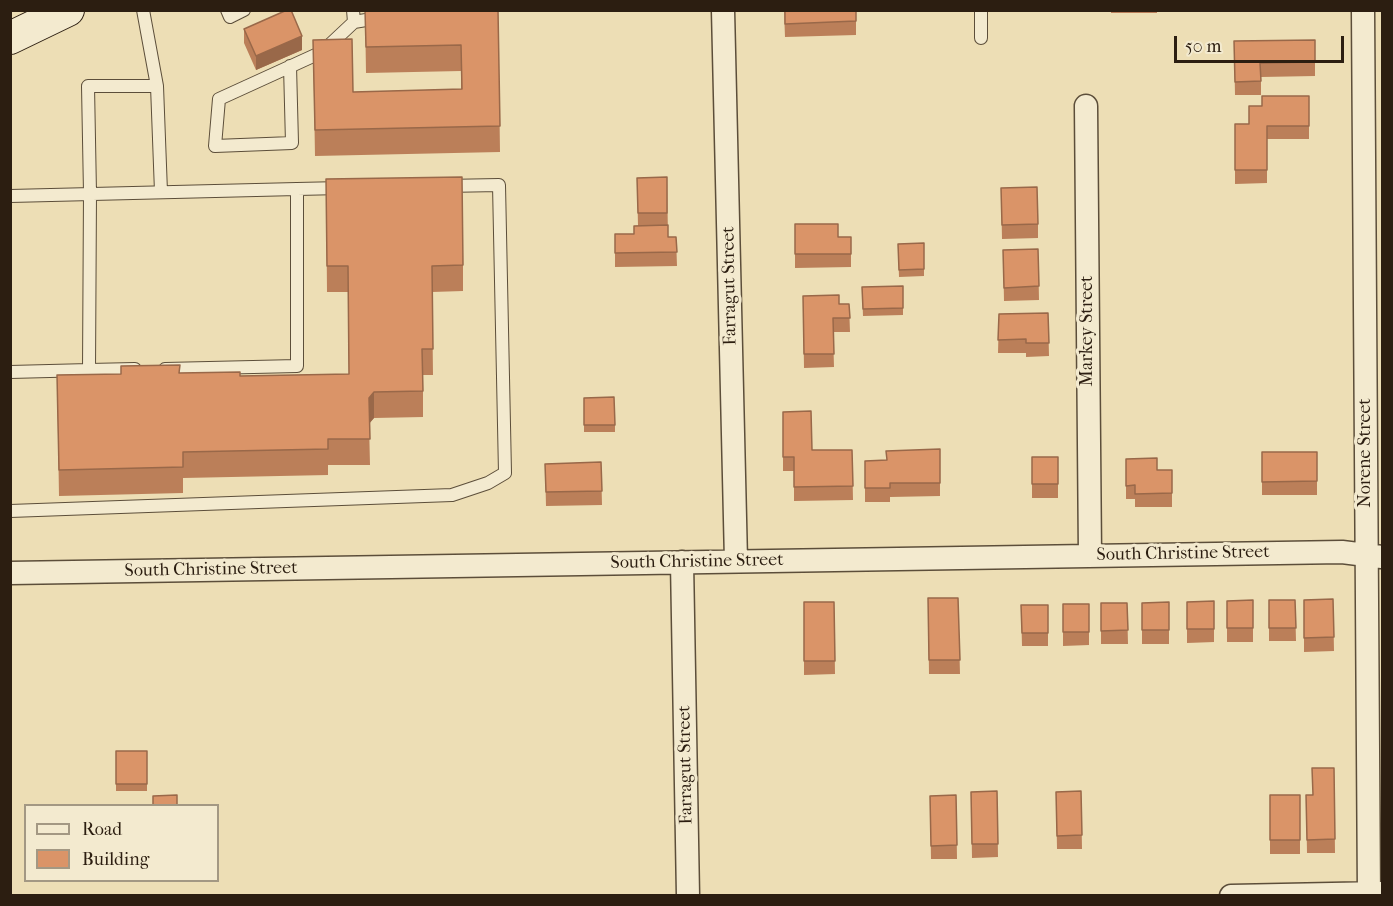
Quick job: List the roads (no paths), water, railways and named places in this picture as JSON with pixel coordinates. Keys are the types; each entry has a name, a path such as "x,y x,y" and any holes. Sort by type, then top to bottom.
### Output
{"main road":[{"path":"10,38 68,10"}],"street":[{"name":"Farragut Street","path":"723,10 736,561"},
{"name":"Norene Street","path":"1363,10 1374,390 1373,894"},
{"name":"Markey Street","path":"1086,106 1090,556"},
{"name":"South Christine Street","path":"10,573 1342,552 1374,556"},
{"name":"Farragut Street","path":"682,562 688,896"},
{"path":"1231,896 1373,894"}],"lane":[{"path":"143,10 156,86 162,192"},
{"path":"227,10 230,17 244,10"},
{"path":"981,10 981,38"},
{"path":"290,66 292,143 215,146 219,99 290,66 322,52 353,16 382,16"},
{"path":"89,370 88,86 156,86"},
{"path":"10,511 452,495 488,483 505,473 499,185 428,186"},
{"path":"10,196 356,188"},
{"path":"10,372 297,366 297,189"}]}
